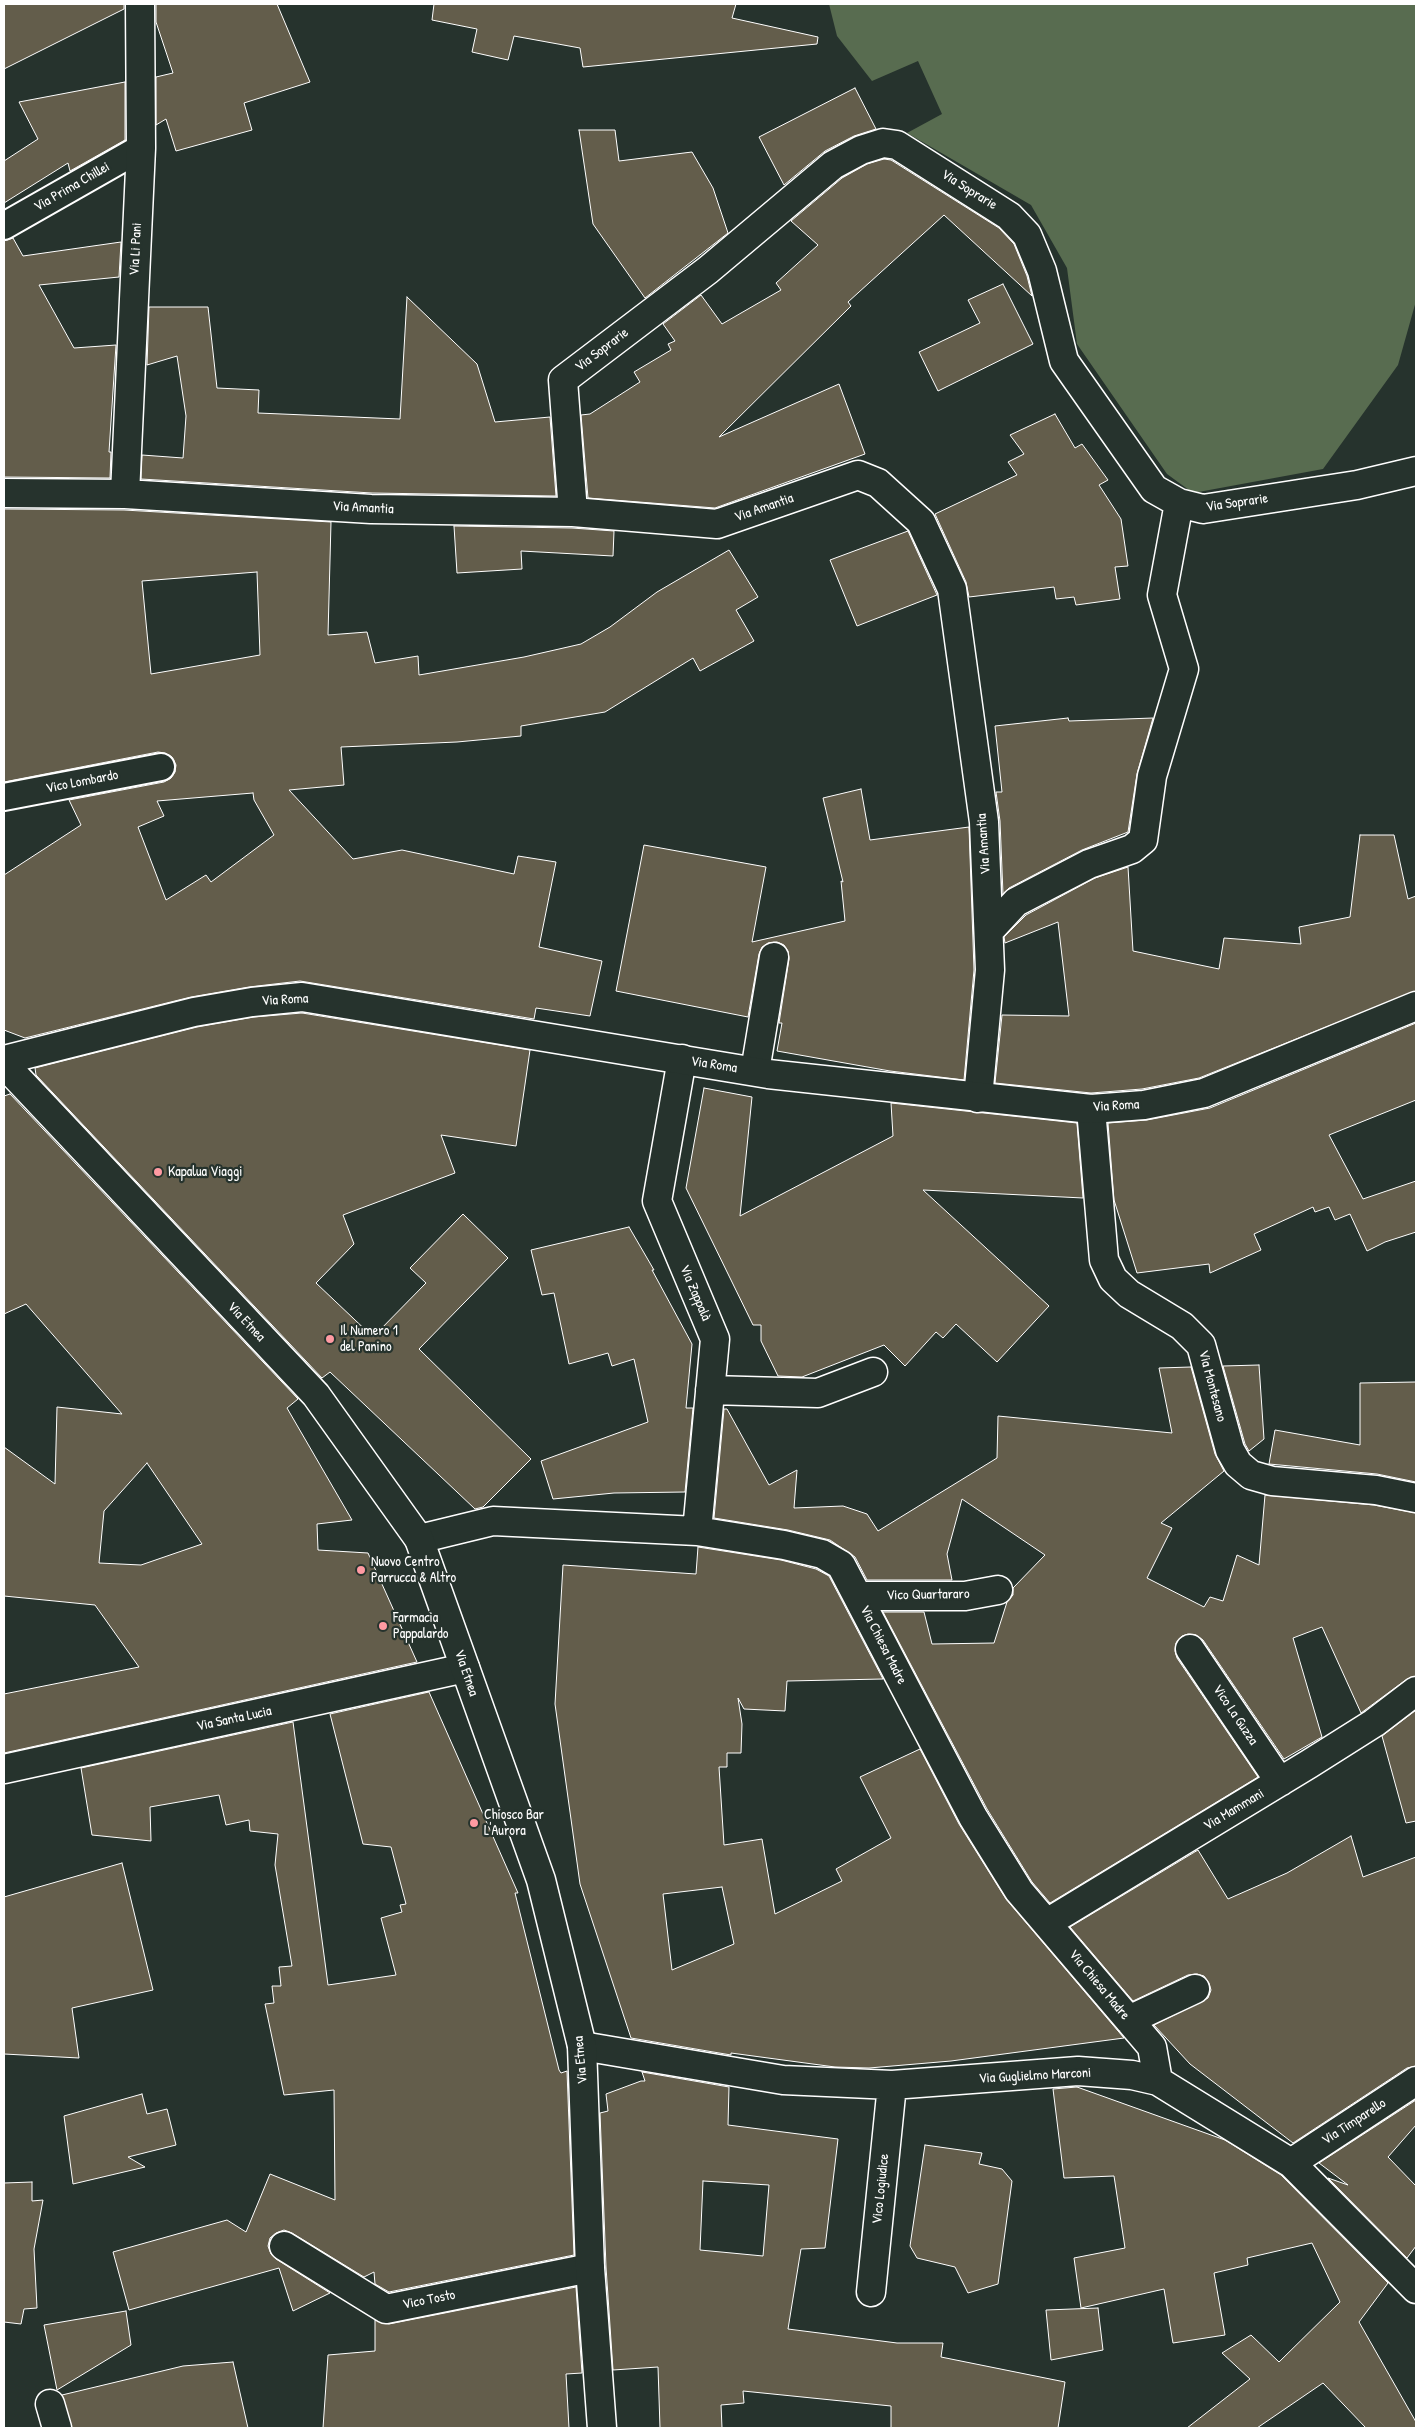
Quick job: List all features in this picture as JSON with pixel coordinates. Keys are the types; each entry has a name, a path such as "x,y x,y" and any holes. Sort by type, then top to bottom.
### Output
{"street":[{"name":"Via Li Pani","path":"125,494 141,148 140,4"},
{"name":"Via Soprarie","path":"573,512 563,380 708,270 833,165 861,150 883,143 897,145 1010,216 1027,235 1042,271 1064,361 1154,489 1179,504 1203,509 1357,485 1416,470"},
{"name":"Via Prima Chillei","path":"4,226 141,148"},
{"name":"Via Amantia","path":"4,493 125,494 371,509 573,512 717,524 858,475 878,483 921,522 952,589 984,822 990,970 978,1098"},
{"path":"989,931 1016,902 1089,864 1132,849 1143,840 1152,776 1184,669 1162,595 1179,504"},
{"name":"Vico Lombardo","path":"4,797 161,767"},
{"path":"754,1071 774,957"},
{"name":"Via Roma","path":"4,1060 194,1012 302,996 754,1071 978,1098 1091,1108 1144,1105 1204,1093 1416,1006"},
{"name":"Via Zappalà","path":"682,1059 657,1201 715,1340 697,1532"},
{"name":"Via Etnea","path":"4,1064 316,1395 418,1539 541,1880 582,2046 590,2268 602,2428"},
{"name":"Via Montesano","path":"1091,1108 1104,1260 1113,1279 1129,1294 1182,1326 1201,1345 1230,1450 1238,1464 1251,1475 1272,1481 1376,1490 1416,1498"},
{"path":"710,1390 818,1393 873,1372"},
{"name":"Via Chiesa Madre","path":"418,1539 493,1521 697,1532 784,1545 822,1554 841,1564 892,1666 973,1817 1019,1891 1152,2047 1158,2081"},
{"name":"Vico Quartararo","path":"858,1596 965,1596 998,1590"},
{"name":"Vico La Guzza","path":"1190,1649 1280,1782"},
{"name":"Via Santa Lucia","path":"4,1769 465,1668"},
{"name":"Via Mammani","path":"1047,1923 1280,1782 1374,1723 1416,1692"},
{"path":"1129,2020 1195,1989"},
{"name":"Via Guglielmo Marconi","path":"582,2046 783,2080 892,2085 1078,2071 1132,2075 1158,2081 1292,2163 1416,2288"},
{"name":"Via Timparello","path":"1292,2163 1416,2080"},
{"name":"Vico Logiudice","path":"871,2292 892,2085"},
{"name":"Vico Tosto","path":"284,2246 386,2309 590,2268"}],"green space":[{"path":"829,4 1416,4 1416,301 1398,365 1323,469 1193,493 1167,474 1077,344 1067,268 1031,205 907,133 942,114 918,61 872,81 837,36"}],"building":[{"path":"4,4 124,4 124,9 4,69"},
{"path":"156,4 277,4 310,82 244,103 252,130 176,151 166,119 156,125 156,77 173,73 156,22"},
{"path":"434,4 736,4 732,18 818,37 817,44 583,67 580,48 514,36 508,60 472,52 477,29 432,20"},
{"path":"125,82 125,140 70,171 68,163 4,203 4,161 38,139 19,102"},
{"path":"855,88 876,129 854,136 825,151 784,185 759,137"},
{"path":"579,130 615,130 619,161 692,152 713,188 728,233 645,298 593,224"},
{"path":"884,159 891,160 999,228 1014,244 1027,276 1032,296 944,215 848,302 851,306 719,437 839,384 865,454 715,508 588,498 581,415 590,414 640,382 634,372 671,350 668,344 675,341 663,324 701,295 722,324 781,290 776,283 818,245 791,221 842,178 867,164"},
{"path":"13,238 23,256 121,242 119,277 39,285 74,348 116,345 109,452 111,452 110,478 4,477 4,241"},
{"path":"1003,284 1033,344 938,391 919,352 980,323 968,300"},
{"path":"407,297 477,364 495,422 550,417 556,496 372,493 141,479 142,455 183,458 186,416 177,356 147,365 149,307 208,307 217,388 259,390 258,413 400,419"},
{"path":"1055,414 1075,448 1082,444 1108,480 1099,485 1121,519 1128,566 1115,567 1120,599 1076,605 1074,597 1056,599 1054,587 969,597 966,582 935,514 1017,475 1008,462 1024,454 1010,435"},
{"path":"4,509 124,510 331,522 328,635 367,632 375,663 418,656 419,675 524,657 581,644 610,627 657,592 729,550 758,597 736,610 754,641 700,671 693,658 605,712 521,726 521,736 457,742 341,747 344,785 289,790 353,859 402,850 514,874 518,856 556,862 539,947 602,961 590,1016 536,1008 534,1019 300,981 191,997 25,1038 4,1030 4,875 81,825 69,800 164,782 171,778 175,772 176,765 172,757 158,752 4,782","holes":["257,572 260,655 151,674 142,581","253,793 254,800 274,835 211,882 206,875 166,900 138,827 164,816 157,801"]},
{"path":"454,526 572,528 614,531 613,556 521,551 522,569 457,573"},
{"path":"908,531 937,595 857,626 830,560"},
{"path":"1068,718 1069,721 1153,718 1137,774 1128,832 1082,850 1009,888 1003,894 1000,821 996,792 1002,792 995,726"},
{"path":"861,789 870,840 969,827 974,970 964,1080 890,1071 777,1051 782,1023 779,1023 789,959 788,951 784,945 777,942 768,943 762,947 759,954 748,1017 616,991 644,845 766,867 752,942 845,921 841,881 843,882 823,798"},
{"path":"1360,835 1394,835 1408,899 1416,896 1416,991 1199,1078 1142,1089 1091,1093 995,1083 1002,1015 1069,1016 1058,922 1005,943 1004,937 1026,915 1095,878 1128,867 1133,951 1219,969 1224,938 1301,944 1299,927 1350,917"},
{"path":"302,1013 530,1050 516,1146 441,1135 455,1173 343,1215 354,1244 316,1283 373,1337 426,1283 410,1268 463,1214 508,1258 419,1349 531,1459 483,1507 475,1509 330,1372 322,1378 36,1075 35,1068 197,1027 254,1017"},
{"path":"1416,1023 1416,1100 1329,1135 1363,1199 1416,1181 1416,1232 1385,1242 1367,1251 1350,1214 1335,1220 1329,1207 1315,1212 1313,1207 1254,1234 1261,1250 1210,1273 1209,1264 1137,1273 1114,1200 1108,1123 1147,1120 1210,1108"},
{"path":"704,1088 752,1097 740,1216 893,1136 891,1103 1077,1123 1083,1198 923,1190 1049,1306 997,1362 956,1324 943,1338 936,1332 905,1366 884,1345 802,1377 778,1376 761,1341 761,1325 753,1325 686,1188"},
{"path":"10,1094 298,1399 287,1408 352,1520 317,1524 318,1550 368,1553 417,1662 4,1753 4,1694 139,1667 95,1605 4,1596 4,1447 55,1484 57,1407 122,1414 26,1304 4,1314 4,1096","holes":["147,1463 202,1544 141,1565 99,1563 104,1511"]},
{"path":"629,1227 654,1270 652,1270 692,1344 686,1408 693,1408 685,1492 614,1493 553,1499 541,1461 648,1422 634,1359 612,1366 608,1353 569,1364 554,1293 542,1295 531,1250"},
{"path":"1259,1365 1264,1439 1249,1451 1245,1444 1223,1366"},
{"path":"1191,1367 1215,1454 1224,1471 1161,1523 1172,1528 1147,1578 1204,1607 1210,1597 1223,1601 1237,1555 1259,1565 1265,1495 1374,1505 1416,1513 1416,1676 1407,1679 1361,1713 1322,1627 1293,1638 1322,1737 1284,1759 1203,1640 1196,1635 1188,1634 1182,1636 1176,1643 1175,1651 1177,1658 1258,1777 1050,1903 1032,1882 987,1809 883,1612 924,1612 932,1644 994,1643 1007,1602 1013,1595 1013,1588 1045,1555 962,1499 947,1554 952,1580 867,1580 855,1557 830,1540 788,1530 714,1518 724,1409 727,1409 769,1485 797,1470 794,1508 843,1506 867,1514 878,1531 997,1458 998,1416 1172,1433 1159,1368"},
{"path":"1416,1382 1416,1482 1377,1474 1269,1464 1275,1430 1360,1445 1360,1383"},
{"path":"698,1547 781,1560 816,1569 829,1576 883,1679 787,1681 785,1711 744,1709 738,1698 742,1724 741,1753 727,1753 727,1767 719,1767 724,1845 762,1839 775,1914 842,1881 836,1869 891,1838 860,1777 920,1749 959,1824 1006,1899 1124,2038 951,2061 869,2068 835,2067 731,2053 731,2055 631,2038 580,1884 555,1704 563,1565 696,1574","holes":["722,1887 734,1944 672,1970 663,1894"]},
{"path":"429,1692 518,1893 515,1893 559,2070 561,2073 567,2071 574,2255 389,2292 375,2284 374,2272 364,2277 284,2230 270,2238 268,2246 271,2254 330,2293 293,2311 279,2268 129,2310 113,2252 227,2220 246,2232 270,2174 335,2200 334,2090 284,2095 265,2004 274,2003 272,1986 281,1986 279,1967 292,1966 275,1865 278,1834 250,1831 249,1820 226,1825 219,1795 150,1807 151,1841 92,1835 81,1768 293,1722 328,1985 396,1975 381,1918 402,1912 400,1905 406,1904 391,1847 363,1844 330,1714"},
{"path":"1416,1710 1416,1821 1406,1823 1382,1736"},
{"path":"1351,1836 1363,1877 1416,1857 1416,2066 1407,2068 1293,2143 1190,2064 1154,2025 1208,1998 1211,1990 1204,1976 1197,1974 1188,1975 1133,2001 1070,1927 1198,1850 1228,1899 1287,1873"},
{"path":"122,1863 153,1990 72,2008 79,2058 4,2054 4,1897"},
{"path":"642,2072 729,2087 728,2125 838,2139 825,2248 801,2249 788,2329 897,2343 943,2343 941,2357 1065,2382 1058,2428 891,2428 891,2406 743,2391 744,2403 721,2405 722,2428 660,2428 658,2367 613,2370 606,2267 600,2113 608,2111 606,2094 645,2081","holes":["703,2181 769,2185 763,2256 700,2250"]},
{"path":"1077,2087 1225,2140 1281,2175 1388,2283 1359,2322 1416,2422 1416,2428 1366,2428 1323,2383 1257,2428 1187,2428 1250,2379 1222,2353 1251,2335 1279,2362 1340,2302 1312,2243 1247,2258 1248,2265 1214,2273 1225,2335 1173,2343 1164,2289 1081,2308 1074,2258 1125,2248 1114,2176 1064,2178 1053,2089"},
{"path":"142,2094 147,2114 167,2109 176,2145 128,2157 145,2167 73,2184 64,2116"},
{"path":"1416,2100 1416,2125 1388,2157 1416,2186 1416,2246 1407,2258 1328,2178 1348,2185 1319,2163"},
{"path":"925,2145 982,2153 979,2164 1002,2169 1012,2181 998,2284 968,2293 955,2267 917,2258 910,2246"},
{"path":"32,2182 32,2201 43,2200 34,2249 37,2308 24,2309 21,2324 4,2322 4,2183"},
{"path":"576,2287 582,2373 566,2374 569,2428 323,2428 328,2355 375,2351 375,2320 389,2324"},
{"path":"1098,2308 1103,2350 1051,2360 1046,2310"},
{"path":"126,2311 131,2345 57,2390 44,2325"},
{"path":"233,2362 248,2428 72,2428 62,2395 183,2366"}],"place":[{"name":"Kapalua Viaggi","path":"158,1172"},
{"name":"Il Numero 1 del Panino","path":"330,1339"},
{"name":"Nuovo Centro Parrucca & Altro","path":"361,1570"},
{"name":"Farmacia Pappalardo","path":"383,1626"},
{"name":"Chiosco Bar L'Aurora","path":"474,1823"}]}
